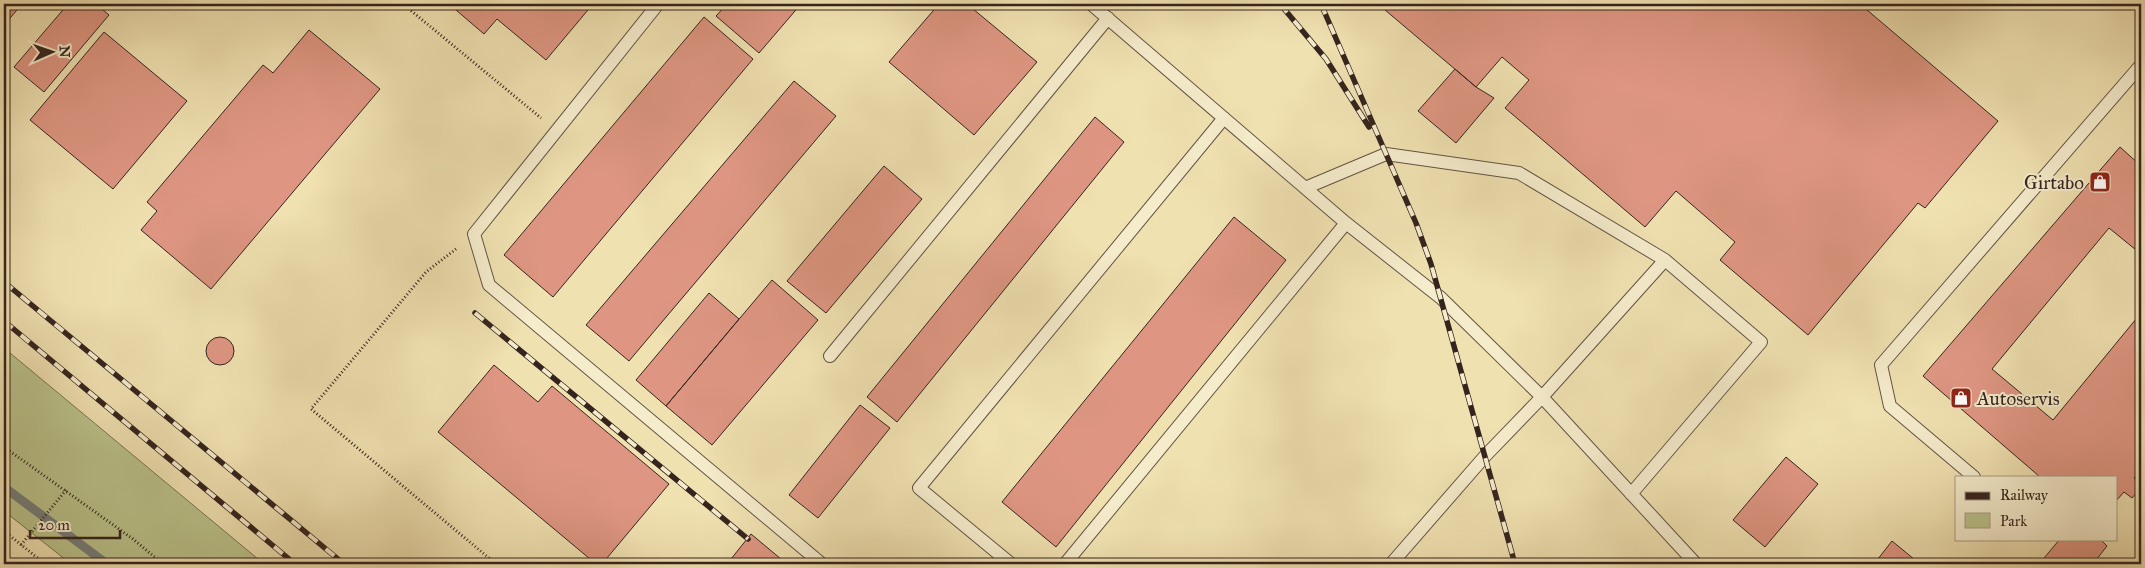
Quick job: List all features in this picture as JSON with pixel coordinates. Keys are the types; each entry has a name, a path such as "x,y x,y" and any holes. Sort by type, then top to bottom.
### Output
{"lane":[{"path":"658,4 474,234 489,284 822,564"},
{"path":"1091,4 1346,223 1441,298 1542,397 1696,564"},
{"path":"830,356 1108,18"},
{"path":"1973,476 1890,406 1881,365 2141,65"},
{"path":"1011,564 919,488 1224,118"},
{"path":"1305,188 1386,154 1519,173 1665,260 1761,342 1631,494"},
{"path":"1065,564 1346,223"},
{"path":"1391,564 1486,455 1542,397 1665,260"}],"path":[{"path":"402,4 557,130"},
{"path":"474,234 426,272 311,409 496,564"},
{"path":"4,447 133,539 163,564"},
{"path":"21,545 66,490"},
{"path":"4,531 45,564"}],"green space":[{"path":"4,348 264,564 71,564 4,511"}],"building":[{"path":"4,4 22,4 5,24 4,23"},
{"path":"68,4 96,4 109,15 44,92 14,67"},
{"path":"449,4 593,4 546,60 497,19 484,34"},
{"path":"727,4 801,4 759,53 716,16"},
{"path":"939,4 967,4 1037,62 974,135 889,62"},
{"path":"1378,4 1860,4 1998,121 1925,208 1918,203 1808,335 1720,260 1735,242 1676,191 1645,227 1505,108 1529,80 1502,57 1476,87"},
{"path":"704,17 753,59 553,297 504,255"},
{"path":"309,30 380,89 211,289 141,230 157,211 147,202 263,65 273,73"},
{"path":"104,32 187,101 113,189 30,120"},
{"path":"1455,69 1476,87 1494,98 1456,143 1418,111"},
{"path":"794,81 836,116 629,361 586,325"},
{"path":"1095,117 1124,142 897,422 867,397"},
{"path":"2120,147 2141,166 2141,254 2109,228 1992,369 2053,420 2141,313 2141,470 2134,478 2141,485 2141,488 2132,498 2124,492 2118,499 2118,476 2039,476 1923,376"},
{"path":"884,166 922,199 826,313 787,281"},
{"path":"1234,217 1286,260 1056,547 1002,502"},
{"path":"772,280 818,320 712,445 666,406"},
{"path":"709,293 739,319 666,406 636,380"},
{"path":"220,337 230,341 234,351 230,361 220,365 210,361 206,351 210,341"},
{"path":"494,365 538,402 552,386 669,484 602,564 596,564 438,432"},
{"path":"860,405 890,428 818,518 789,495"},
{"path":"1786,457 1818,484 1765,547 1733,520"},
{"path":"751,534 787,564 727,564"},
{"path":"2059,540 2101,540 2107,546 2093,564 2039,564"},
{"path":"1892,541 1920,564 1874,564"}],"waterway":[{"path":"4,487 107,564"}],"railway":[{"path":"1280,4 1326,59 1369,127"},
{"path":"1321,4 1416,223 1431,264 1515,564"},
{"path":"4,282 344,564"},
{"path":"475,313 748,539"},
{"path":"4,321 295,564"}],"place":[{"name":"Girtabo","path":"2100,182"},
{"name":"Autoservis","path":"1961,398"}]}
